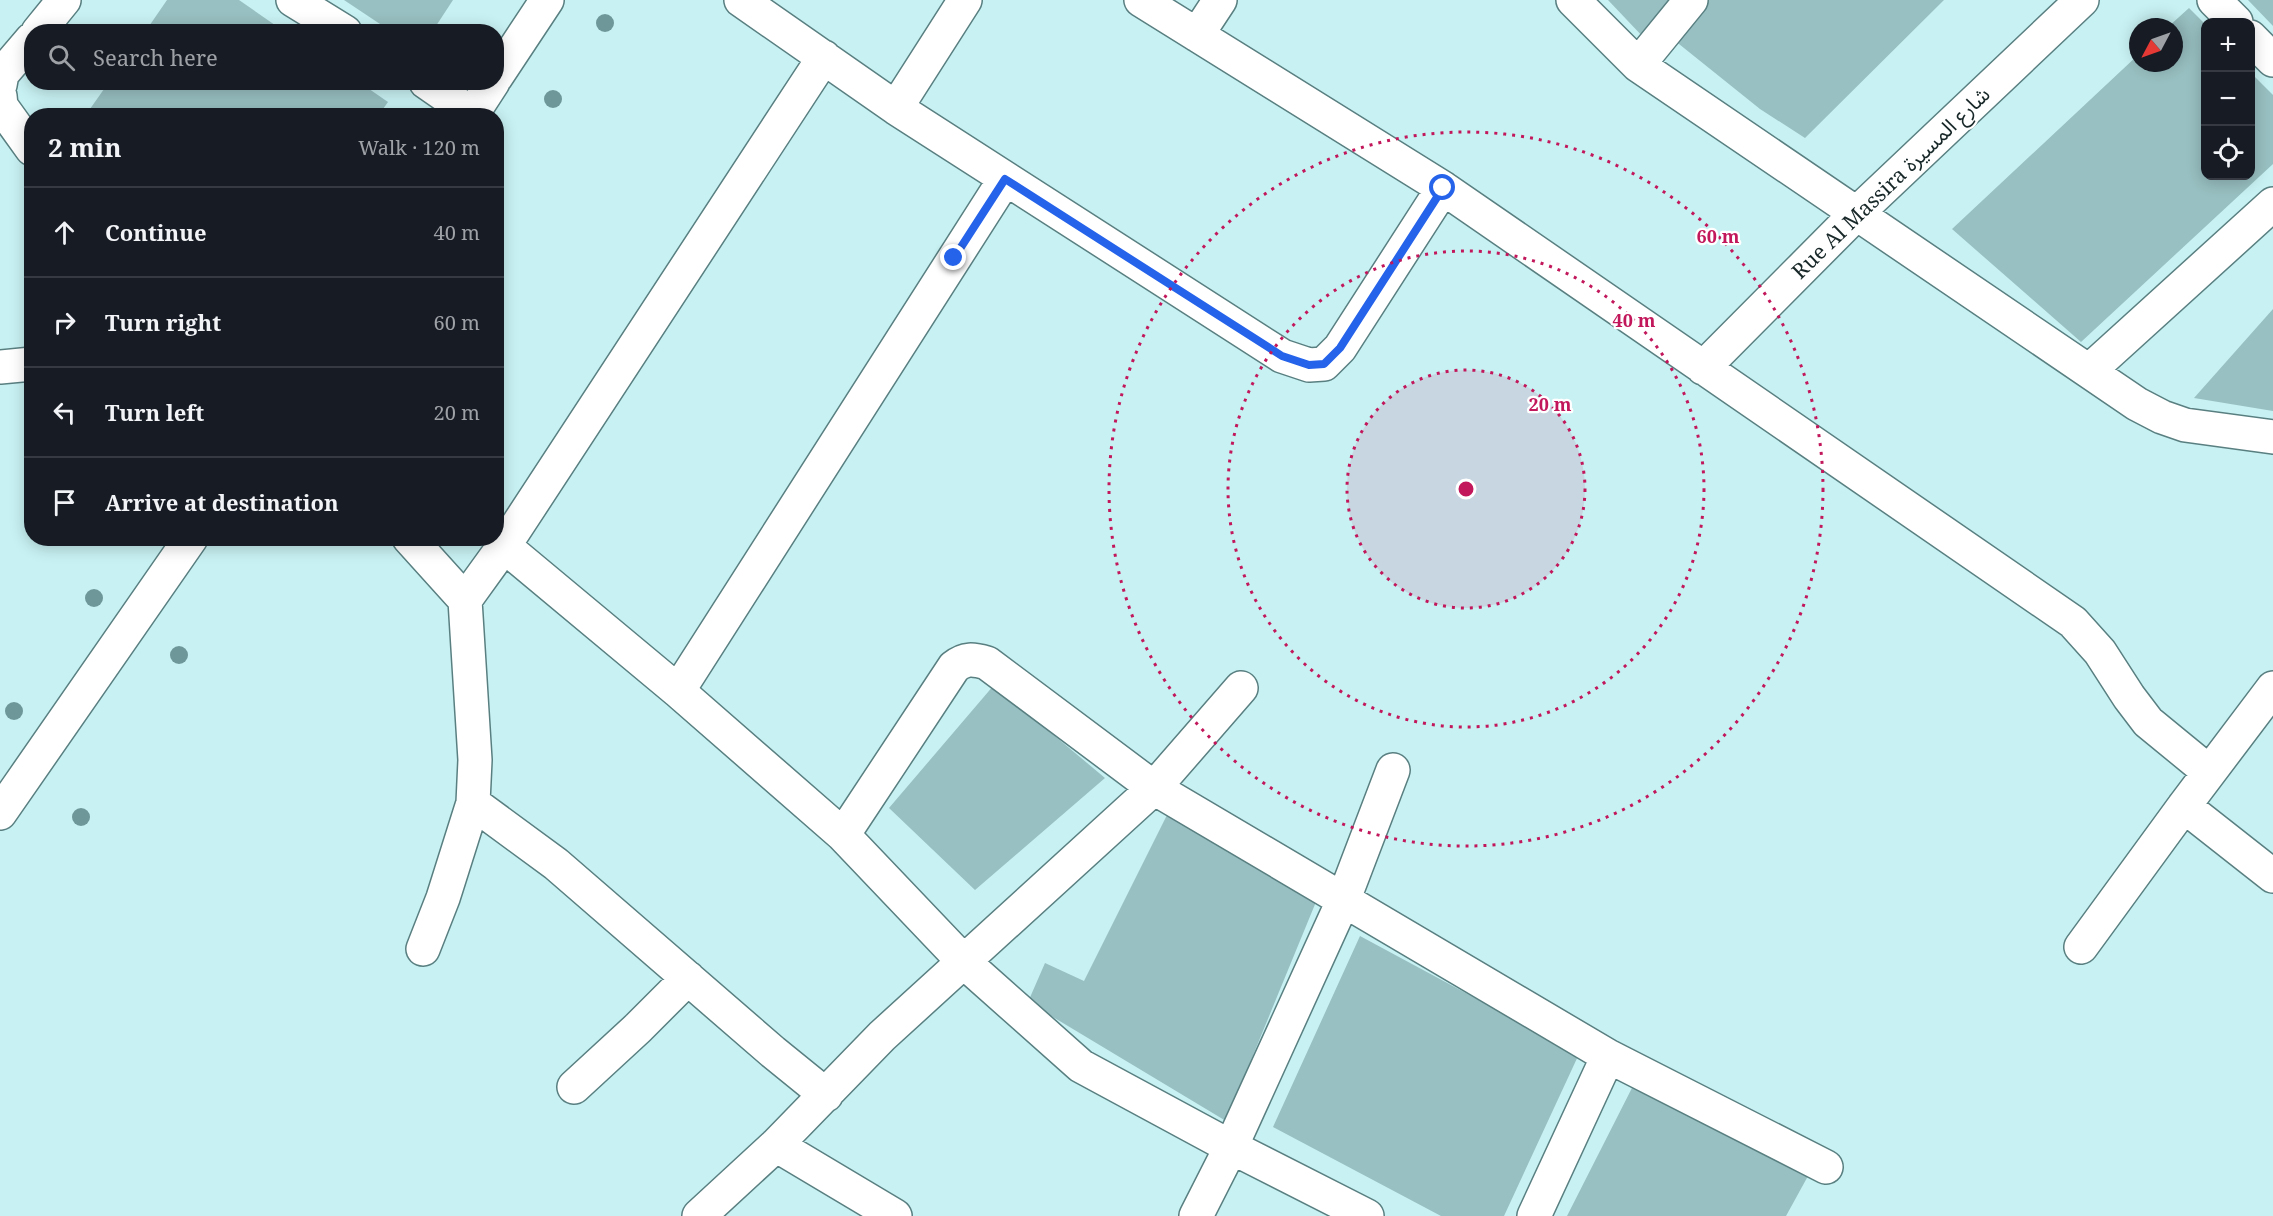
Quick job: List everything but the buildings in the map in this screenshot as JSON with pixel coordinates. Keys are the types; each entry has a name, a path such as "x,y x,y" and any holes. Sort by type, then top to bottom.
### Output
{"street":[{"path":"44,24 64,0"},
{"path":"294,0 332,24"},
{"path":"504,65 547,0"},
{"path":"741,0 896,108 1005,179 1282,356 1309,365 1324,364 1340,348 1443,188"},
{"path":"896,108 965,0"},
{"path":"1140,0 1443,188 2073,622 2100,652 2148,722 2209,772"},
{"path":"1197,35 1220,0"},
{"path":"1573,0 1638,65 2137,404 2162,417 2185,425 2273,437"},
{"path":"1638,65 1691,0"},
{"name":"Rue Al Massira شارع المسيرة","path":"1703,368 1857,213 2082,0"},
{"path":"2214,0 2232,18"},
{"path":"2255,42 2273,60"},
{"path":"0,85 2,74 24,48"},
{"path":"465,600 504,546 824,57"},
{"path":"437,90 462,108"},
{"path":"476,108 488,90"},
{"path":"0,96 1,106 24,138"},
{"path":"678,691 1005,179"},
{"path":"2089,371 2273,204"},
{"path":"0,367 24,365"},
{"path":"0,813 185,546"},
{"path":"416,546 465,600 475,760 473,803 443,898 423,949"},
{"path":"504,546 678,691 843,835 964,962 1081,1066 1231,1147 1367,1216"},
{"path":"843,835 954,667 963,660 974,659 987,663 1154,788 1608,1056 1826,1167"},
{"path":"699,1216 776,1145 882,1036 1154,788 1241,688"},
{"path":"2082,947 2273,688"},
{"path":"1196,1216 1231,1147 1343,901 1393,770"},
{"path":"473,803 556,864 826,1095"},
{"path":"2184,806 2273,876"},
{"path":"574,1087 688,978"},
{"path":"1534,1216 1608,1056"},
{"path":"776,1145 895,1216"}],"route":[{"path":"954,258 1005,179 1282,356 1309,365 1324,364 1340,348 1443,188"}]}
